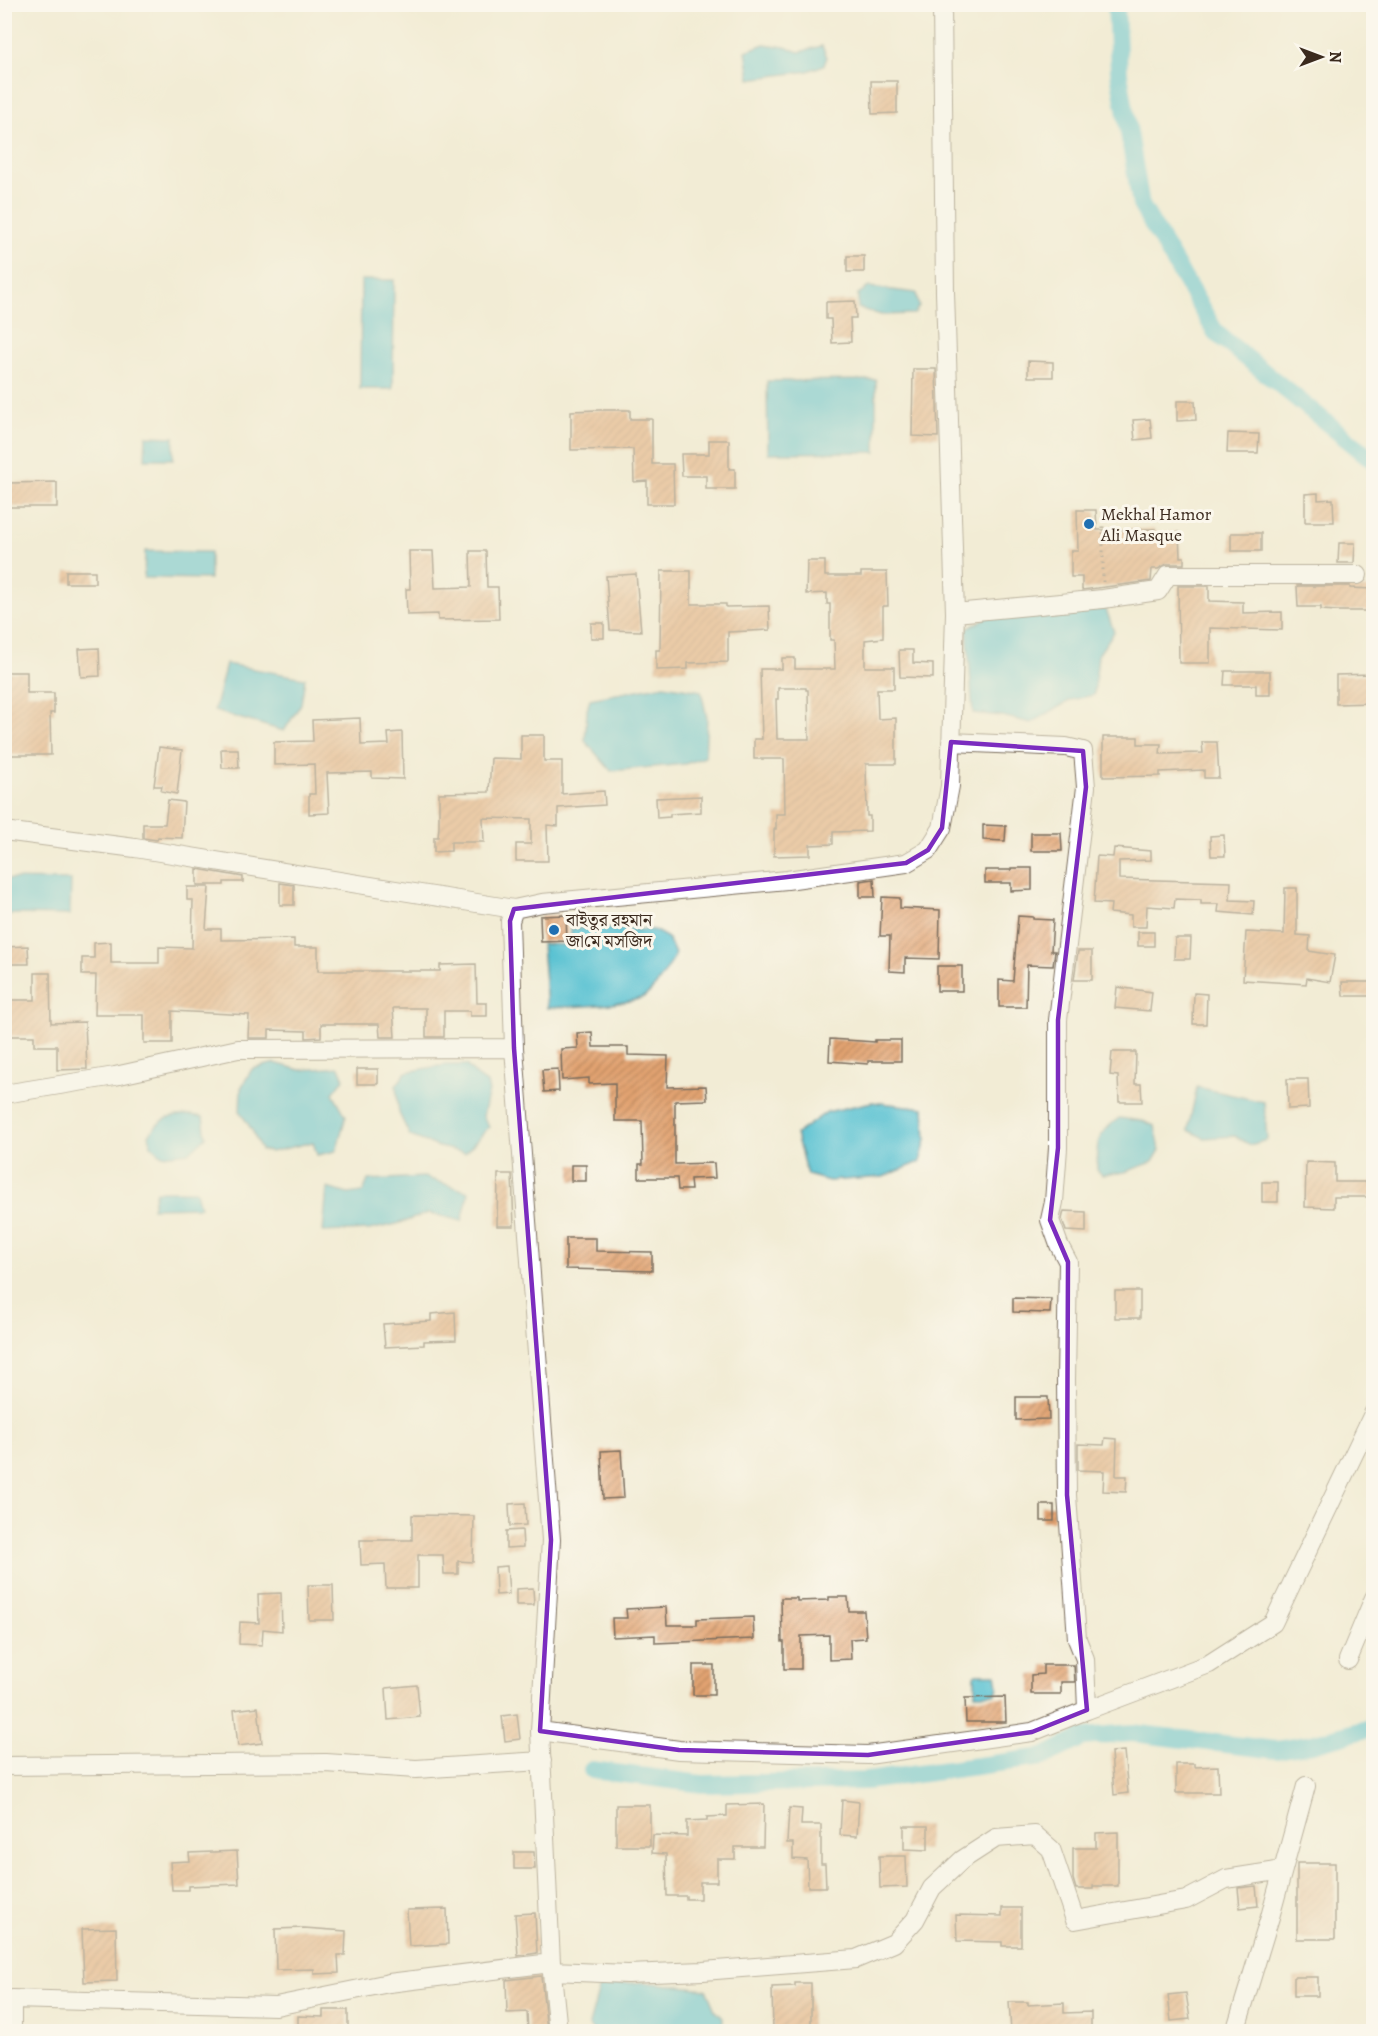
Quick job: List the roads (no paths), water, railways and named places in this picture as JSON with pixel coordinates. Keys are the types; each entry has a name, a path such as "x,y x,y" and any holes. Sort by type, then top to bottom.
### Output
{"street":[{"path":"4,831 147,850 514,909 542,903 787,880 906,862 928,850 942,828 950,786 955,613 945,292 942,4"},
{"path":"955,613 1103,599 1158,591 1168,575 1358,575"},
{"path":"951,742 1066,747 1083,751 1086,787 1058,1020 1058,1148 1054,1202 1050,1220 1068,1262 1067,1495 1077,1639 1085,1659 1087,1710"},
{"path":"514,909 510,921 514,1048 551,1540 540,1731 552,1967 558,2031"},
{"path":"4,1094 115,1076 238,1049 514,1048"},
{"path":"540,1731 679,1750 867,1755 1032,1732 1209,1664 1273,1623 1374,1412"},
{"path":"1348,1660 1374,1598"},
{"path":"4,1766 326,1763 416,1769 542,1761"},
{"path":"1235,2031 1306,1786"},
{"path":"12,2031 12,1999 276,2006 389,1983 552,1967 628,1974 703,1971 856,1959 894,1943 915,1920 932,1888 962,1860 996,1838 1035,1835 1052,1849 1075,1920 1186,1900 1226,1879 1283,1870"}],"water":[{"path":"764,44 799,52 822,46 827,57 824,65 808,71 750,79 746,51"},
{"path":"361,280 394,280 393,389 360,389"},
{"path":"869,287 916,293 919,306 914,314 881,315 858,308 858,294"},
{"path":"876,380 876,452 768,453 767,381"},
{"path":"146,436 174,437 173,459 145,459"},
{"path":"145,551 210,552 210,579 144,578"},
{"path":"1106,609 1114,632 1098,655 1094,695 1071,700 1031,723 1002,716 973,713 967,629 989,616"},
{"path":"226,664 305,678 301,704 284,731 214,711"},
{"path":"664,685 701,691 707,718 705,757 685,764 611,771 585,741 590,699"},
{"path":"5,879 71,880 70,915 5,914"},
{"path":"571,928 654,930 668,938 675,954 656,985 641,998 608,1004 547,1008 542,944 570,945"},
{"path":"275,1063 300,1070 339,1067 344,1079 333,1093 346,1116 336,1151 317,1155 313,1142 271,1152 261,1150 240,1112 241,1088 252,1069"},
{"path":"445,1065 466,1065 487,1083 489,1091 483,1116 489,1127 465,1153 439,1147 410,1136 399,1113 396,1086 406,1072"},
{"path":"1197,1087 1264,1102 1267,1140 1250,1145 1235,1136 1204,1138 1188,1130"},
{"path":"872,1102 924,1108 926,1140 920,1162 883,1177 829,1181 807,1175 796,1134 827,1112"},
{"path":"191,1115 203,1117 206,1137 190,1152 162,1155 151,1145 149,1135 162,1121 172,1117"},
{"path":"1119,1118 1143,1121 1155,1126 1160,1150 1153,1162 1125,1172 1102,1175 1097,1170 1097,1146 1106,1129"},
{"path":"424,1177 469,1192 462,1221 429,1213 397,1224 369,1230 323,1232 327,1188 348,1194 363,1192 368,1180"},
{"path":"156,1191 196,1191 200,1207 152,1208"},
{"path":"977,1674 996,1674 998,1686 996,1694 975,1694"},
{"path":"644,1982 706,1989 715,2010 723,2018 722,2031 594,2032 589,2025 600,1985"}],"waterway":[{"path":"1116,4 1119,73 1141,205 1216,333 1374,461"},
{"path":"592,1770 702,1784 866,1781 1043,1757 1083,1737 1132,1733 1276,1750 1312,1744 1374,1727"}],"place":[{"name":"Mekhal Hamor Ali Masque","path":"1089,524"},
{"name":"বাইতুর রহমান জা‌মে মস‌জিদ","path":"554,930"}]}
